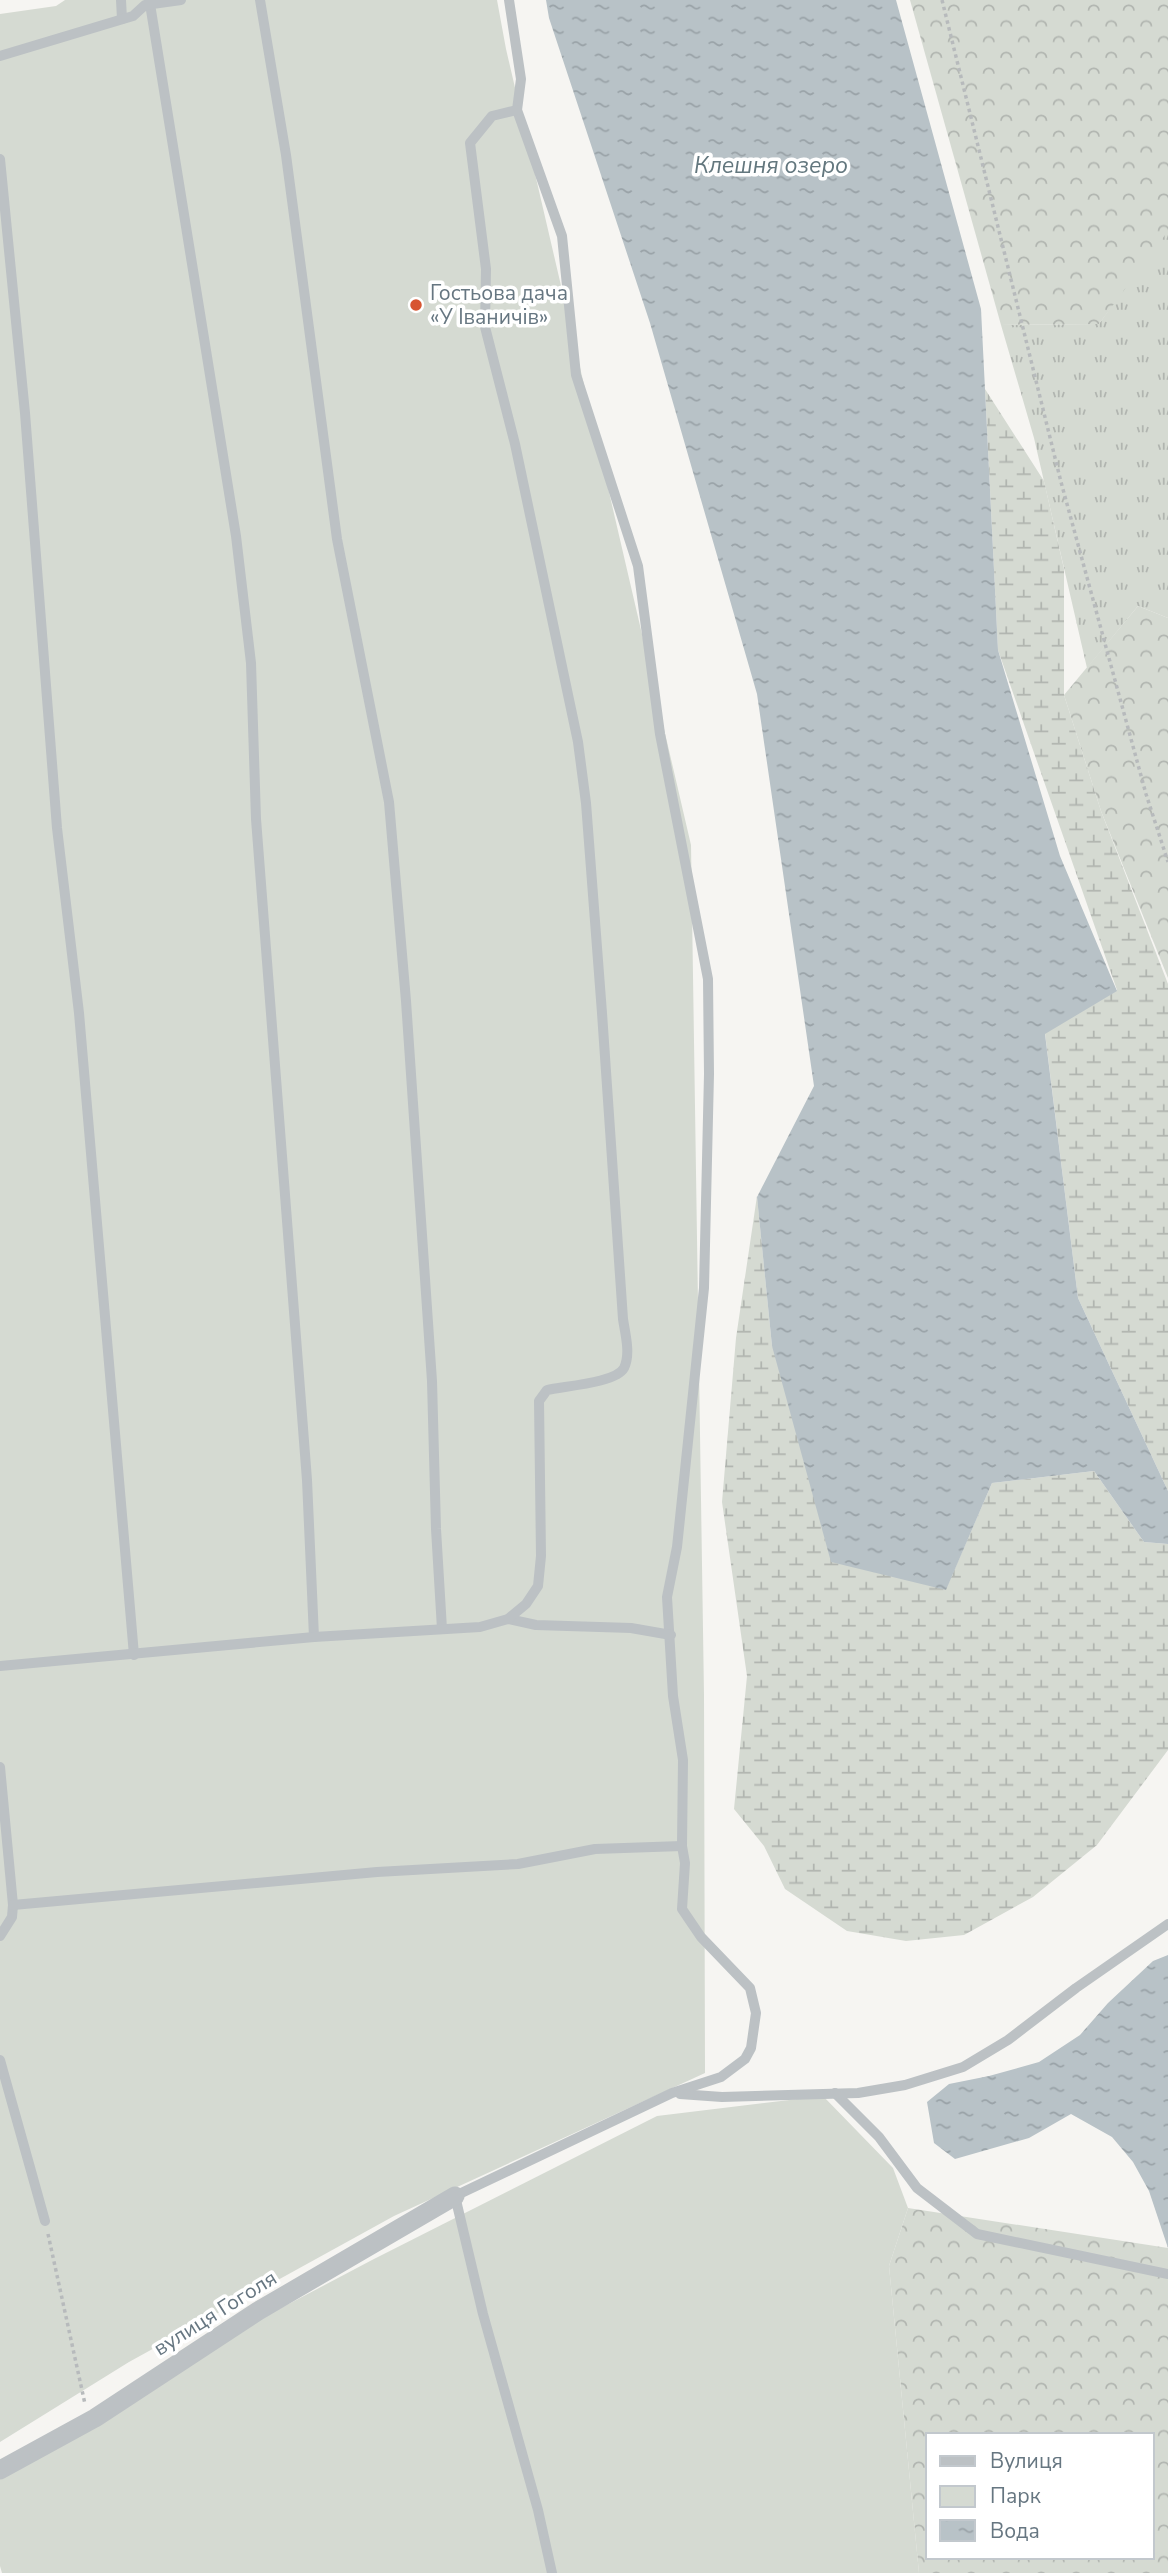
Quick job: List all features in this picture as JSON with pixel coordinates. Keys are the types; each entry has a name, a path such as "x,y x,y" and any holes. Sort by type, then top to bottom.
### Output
{"street":[{"name":"вулиця Гоголя","path":"0,2470 89,2421 258,2311 456,2196"}],"lane":[{"path":"121,0 122,19"},
{"path":"0,56 133,16 145,5 181,0"},
{"path":"260,0 286,155 337,539 388,802 407,1015 429,1327 442,1629"},
{"path":"509,0 522,79 517,110 562,236 576,375 638,566 660,734 708,979 709,1074 704,1288 677,1547 667,1597 673,1696 683,1760 682,1846 685,1863 682,1909 701,1937 750,1988 755,2012 751,2048 745,2059 721,2077 672,2093 456,2196 483,2314 538,2511 552,2573"},
{"path":"150,4 236,536 251,663 256,819 307,1480 314,1637"},
{"path":"0,1666 314,1637 480,1627 508,1619 526,1604 538,1586 541,1556 538,1401 547,1390 617,1375 624,1367 627,1350 587,816 578,743 515,443 485,327 486,269 470,143 492,116 517,110"},
{"path":"0,159 26,413 57,828 83,1052 134,1655"},
{"path":"508,1619 536,1625 631,1628 671,1635"},
{"path":"0,1767 13,1905 12,1917 0,1936"},
{"path":"13,1905 377,1872 518,1864 595,1849 682,1846"},
{"path":"672,2093 722,2096 858,2092 905,2085 963,2067 1008,2040 1076,1988 1168,1924"},
{"path":"0,2060 45,2221"},
{"path":"835,2093 879,2137 917,2188 977,2234 1168,2274"}],"path":[{"path":"942,0 1062,482 1146,794 1168,862"},
{"path":"45,2221 89,2421"}],"green space":[{"path":"65,0 497,0 506,49 691,845 704,1695 705,2073 394,2216 129,2362 0,2442 0,14 56,6"},
{"path":"910,0 1168,0 1168,231 1099,324 1001,325"},
{"path":"1168,226 1168,618 1138,606 1087,668 1034,438 1001,325 1099,324"},
{"path":"985,389 1044,481 1064,569 1064,695 1101,811 1168,984 1168,1491 1078,1298 1045,1033 1117,990 998,650"},
{"path":"1138,606 1168,618 1168,978 1101,811 1064,695"},
{"path":"757,1196 772,1346 946,1589 992,1483 1094,1471 1144,1542 1168,1544 1168,1750 1097,1845 1033,1897 964,1935 906,1941 847,1931 785,1889 764,1846 734,1809 747,1676 722,1502 736,1338"},
{"path":"823,2096 893,2168 908,2208 889,2266 919,2573 2,2573 0,2479 232,2334 657,2116"},
{"path":"908,2208 1168,2248 1168,2573 919,2573 889,2266"}],"water":[{"name":"Клешня озеро","path":"546,0 896,0 981,309 998,650 1060,856 1117,991 1045,1034 1078,1298 1168,1491 1168,1544 1144,1542 1094,1471 992,1483 946,1590 831,1562 772,1346 757,1197 814,1086 757,694 650,323 549,18"},
{"path":"1168,1955 1168,2248 1149,2191 1133,2162 1112,2137 1071,2114 1029,2138 955,2159 934,2143 927,2102 949,2084 1039,2062 1080,2035 1108,2003 1153,1961"}],"place":[{"name":"Гостьова дача «У Іваничів»","path":"416,305"}]}
